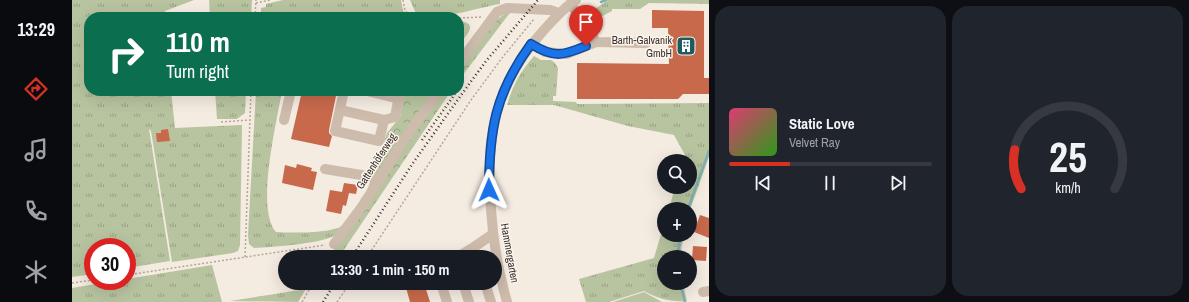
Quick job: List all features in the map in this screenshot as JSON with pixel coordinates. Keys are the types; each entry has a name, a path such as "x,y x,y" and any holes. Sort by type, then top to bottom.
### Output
{"street":[{"path":"464,56 492,17 507,4 559,13 573,2 596,42"},
{"name":"Hammergarten","path":"507,302 497,263 489,190 489,163 493,127 498,105 513,71 531,44 559,13"},
{"path":"531,44 544,52 566,54 596,42 646,43"},
{"path":"284,120 290,96"},
{"path":"343,96 335,131 379,141 384,120"},
{"path":"340,110 384,120 395,117 399,96"},
{"name":"Gattenhöferweg","path":"334,244 364,204 379,178 435,96"},
{"path":"325,169 379,178"},
{"path":"478,250 493,234"},
{"path":"443,290 447,302"},
{"path":"465,290 469,302"},
{"path":"487,290 491,302"}],"path":[{"path":"255,12 256,0"},
{"path":"256,3 270,0"},
{"path":"403,0 407,12"},
{"path":"372,250 471,100 541,9"},
{"path":"464,18 492,17"},
{"path":"245,257 250,96"},
{"path":"222,122 249,120"},
{"path":"136,274 312,246 334,244"},
{"path":"72,283 84,281"},
{"path":"302,302 309,290"},
{"path":"337,302 345,290"}],"green space":[{"path":"72,0 194,0 165,12 84,12 84,96 172,96 175,128 242,125 240,245 238,251 172,262 151,131 149,129 170,261 136,267 136,238 84,238 84,275 72,277"},
{"path":"209,0 252,0 251,12 210,12"},
{"path":"283,0 401,0 404,12 261,12 261,8 266,7 266,4"},
{"path":"410,0 500,0 500,4 464,12 415,12"},
{"path":"608,0 709,0 709,4 649,3 640,9 612,9 612,11 591,22 585,16"},
{"path":"512,11 464,73 464,62 490,24"},
{"path":"464,22 469,24 470,27 468,34 464,38"},
{"path":"534,56 541,60 551,60 555,63 558,68 556,96 553,96 553,101 576,102 577,104 709,103 709,157 697,190 697,154 684,154 674,135 628,126 554,105 507,105 512,91 524,68"},
{"path":"215,96 246,96 245,113 237,119 217,119"},
{"path":"256,96 281,96 272,143 267,185 267,204 270,221 276,232 292,233 332,230 345,224 350,218 338,233 323,240 285,246 254,248 249,244 248,235"},
{"path":"404,96 448,96 344,250 334,250 367,191 387,133 400,117"},
{"path":"673,194 696,194 693,202 671,202"},
{"path":"362,197 363,198 354,212"},
{"path":"659,242 683,242 681,250 657,250 657,290 685,290 687,301 665,299 644,291 609,302 586,302 579,279 654,258"},
{"path":"212,265 222,302 72,302 72,288 84,286 84,290 136,290 136,278"},
{"path":"300,290 305,290 298,302 230,301"},
{"path":"644,292 662,302 613,302"}],"building":[{"name":"Barth-Galvanik GmbH","path":"652,10 704,11 704,78 709,78 709,94 683,94 678,99 577,99 577,63 669,64 668,28 652,28"},
{"path":"301,96 336,96 329,130 329,133 332,136 329,147 291,139"},
{"path":"168,129 170,141 157,142 156,133 161,133 161,130"},
{"path":"297,164 312,168 311,171 317,172 313,190 282,183 285,165 296,168"},
{"path":"344,183 358,185 356,194 349,193 346,206 343,205 341,214 326,211 330,190 342,192"},
{"path":"700,215 709,218 709,238 697,233 697,224"},
{"path":"693,246 707,247 706,261 697,260 697,250 693,250"},
{"path":"407,290 426,290 430,302 410,302"}],"waterway":[{"path":"601,2 606,0"},
{"path":"691,202 709,151"},
{"path":"678,250 680,242"},
{"path":"682,290 685,302"}],"railway":[{"path":"464,91 486,61 538,0"},
{"path":"422,140 454,96"},
{"path":"357,250 413,163 460,96"},
{"path":"323,302 331,290"}],"place":[{"name":"Barth-Galvanik GmbH","path":"686,46"}],"route":[{"path":"489,190 489,157 495,116 500,99 521,58 531,44 544,52 566,54 586,46"}]}
